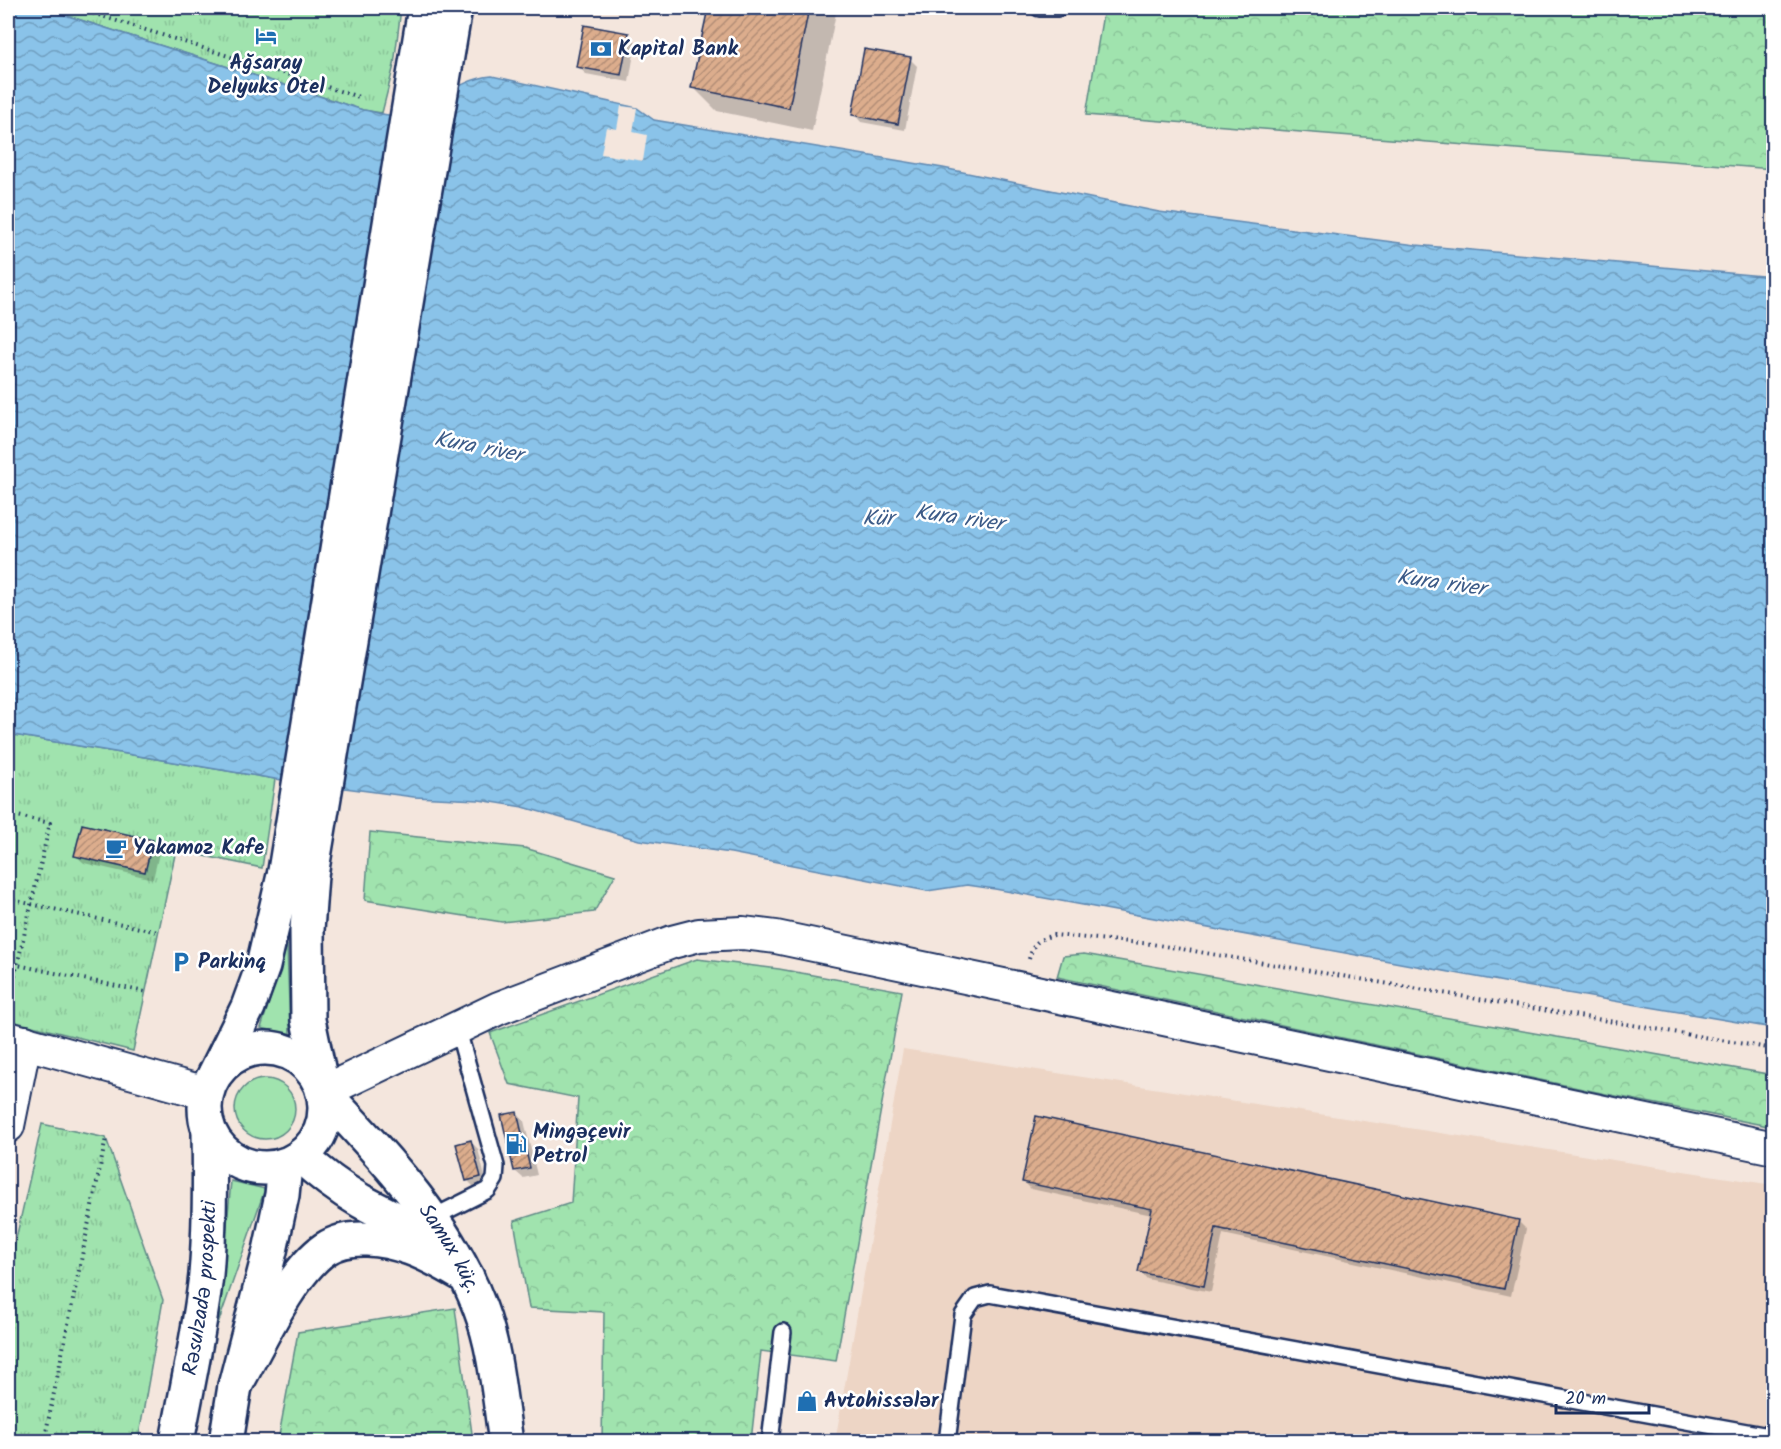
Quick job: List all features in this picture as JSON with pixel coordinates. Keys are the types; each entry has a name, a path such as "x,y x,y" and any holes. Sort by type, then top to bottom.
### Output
{"main road":[{"path":"425,8 298,873 307,930 308,1020 325,1110 322,1128 314,1143 293,1161 268,1169 250,1167 233,1160 219,1148 209,1133 204,1113 210,1083 248,1007 298,873 455,8"},
{"path":"210,1083 228,1060 245,1051 265,1048 284,1051 301,1060 315,1074 323,1092"},
{"name":"Samux küç.","path":"323,1092 401,1177 421,1222 467,1277 481,1308 490,1341 506,1442"},
{"name":"Rəsulzadə prospekti","path":"177,1442 206,1276 210,1204 209,1133"},
{"path":"293,1161 362,1202 421,1222"},
{"path":"226,1442 236,1386 282,1195 293,1161"},
{"path":"236,1386 283,1299 306,1265 327,1248 346,1241 369,1240 393,1243 430,1256 467,1277"}],"street":[{"path":"323,1092 499,1008 630,957 699,935 743,933 776,937 1773,1148"},
{"path":"8,1126 16,1040 210,1083"}],"lane":[{"path":"1040,8 1058,8"},
{"path":"421,1222 488,1190 495,1179 496,1166 457,1027"},
{"path":"947,1442 963,1315 975,1298 990,1294 1773,1437"},
{"path":"771,1442 783,1332"}],"path":[{"path":"76,8 362,98"},
{"path":"8,814 50,823 8,1005"},
{"path":"8,899 158,932"},
{"path":"1020,989 1033,945 1054,935 1164,946 1773,1049"},
{"path":"8,963 145,992"},
{"path":"44,1442 106,1138"}],"shaded area":[{"path":"903,1049 1773,1185 1773,1441 835,1442"}],"green space":[{"name":"Ağsaray Delyuks Otel","path":"43,8 401,8 394,65 382,113 363,110"},
{"path":"1104,8 1773,8 1773,169 1086,115"},
{"path":"8,734 275,779 262,868 176,850 133,1051 8,1020"},
{"path":"370,832 525,848 615,875 594,912 502,922 365,900"},
{"path":"287,945 290,1034 261,1028"},
{"path":"1084,954 1773,1075 1773,1127 1606,1094 1057,977 1063,956"},
{"path":"697,959 779,969 902,991 836,1361 761,1351 751,1441 602,1441 604,1312 529,1308 514,1221 571,1203 578,1098 509,1084 490,1033"},
{"path":"259,1079 271,1079 287,1087 293,1097 295,1109 293,1121 287,1131 271,1139 259,1139 243,1131 235,1115 235,1103 243,1087"},
{"path":"42,1124 106,1138 163,1300 138,1441 8,1441 8,1274"},
{"path":"231,1181 265,1189 218,1324"},
{"path":"455,1308 473,1441 278,1441 298,1332"}],"water":[{"name":"Kür","path":"8,8 43,8 363,110 391,115 418,108 466,83 492,76 637,108 654,120 943,168 1159,212 1416,245 1773,277 1773,1028 1526,986 995,889 967,885 927,891 731,853 639,840 523,807 479,800 414,797 275,779 8,734"}],"pier":[{"path":"621,106 637,108 633,132 647,135 643,161 601,154 606,127 617,129"}],"building":[{"path":"708,8 809,8 789,108 691,88"},
{"path":"584,25 629,33 621,75 576,67"},
{"path":"864,49 911,57 898,124 852,115"},
{"path":"82,824 153,840 145,872 74,856"},
{"path":"517,1112 530,1168 514,1171 501,1115"},
{"path":"1036,1116 1519,1220 1504,1289 1216,1228 1204,1286 1138,1272 1152,1209 1022,1182"},
{"path":"471,1140 481,1177 466,1181 456,1144"}],"place":[{"name":"Ağsaray Delyuks Otel","path":"266,36"},
{"name":"Kapital Bank","path":"601,49"},
{"name":"Yakamoz Kafe","path":"116,848"},
{"name":"Parkinq","path":"181,962"},
{"name":"Mingəçevir Petrol","path":"516,1144"},
{"name":"Avtohissələr","path":"807,1401"}],"water label":[{"name":"Kura river","path":"478,448"},
{"name":"Kura river","path":"959,519"},
{"name":"Kura river","path":"1441,584"}]}
